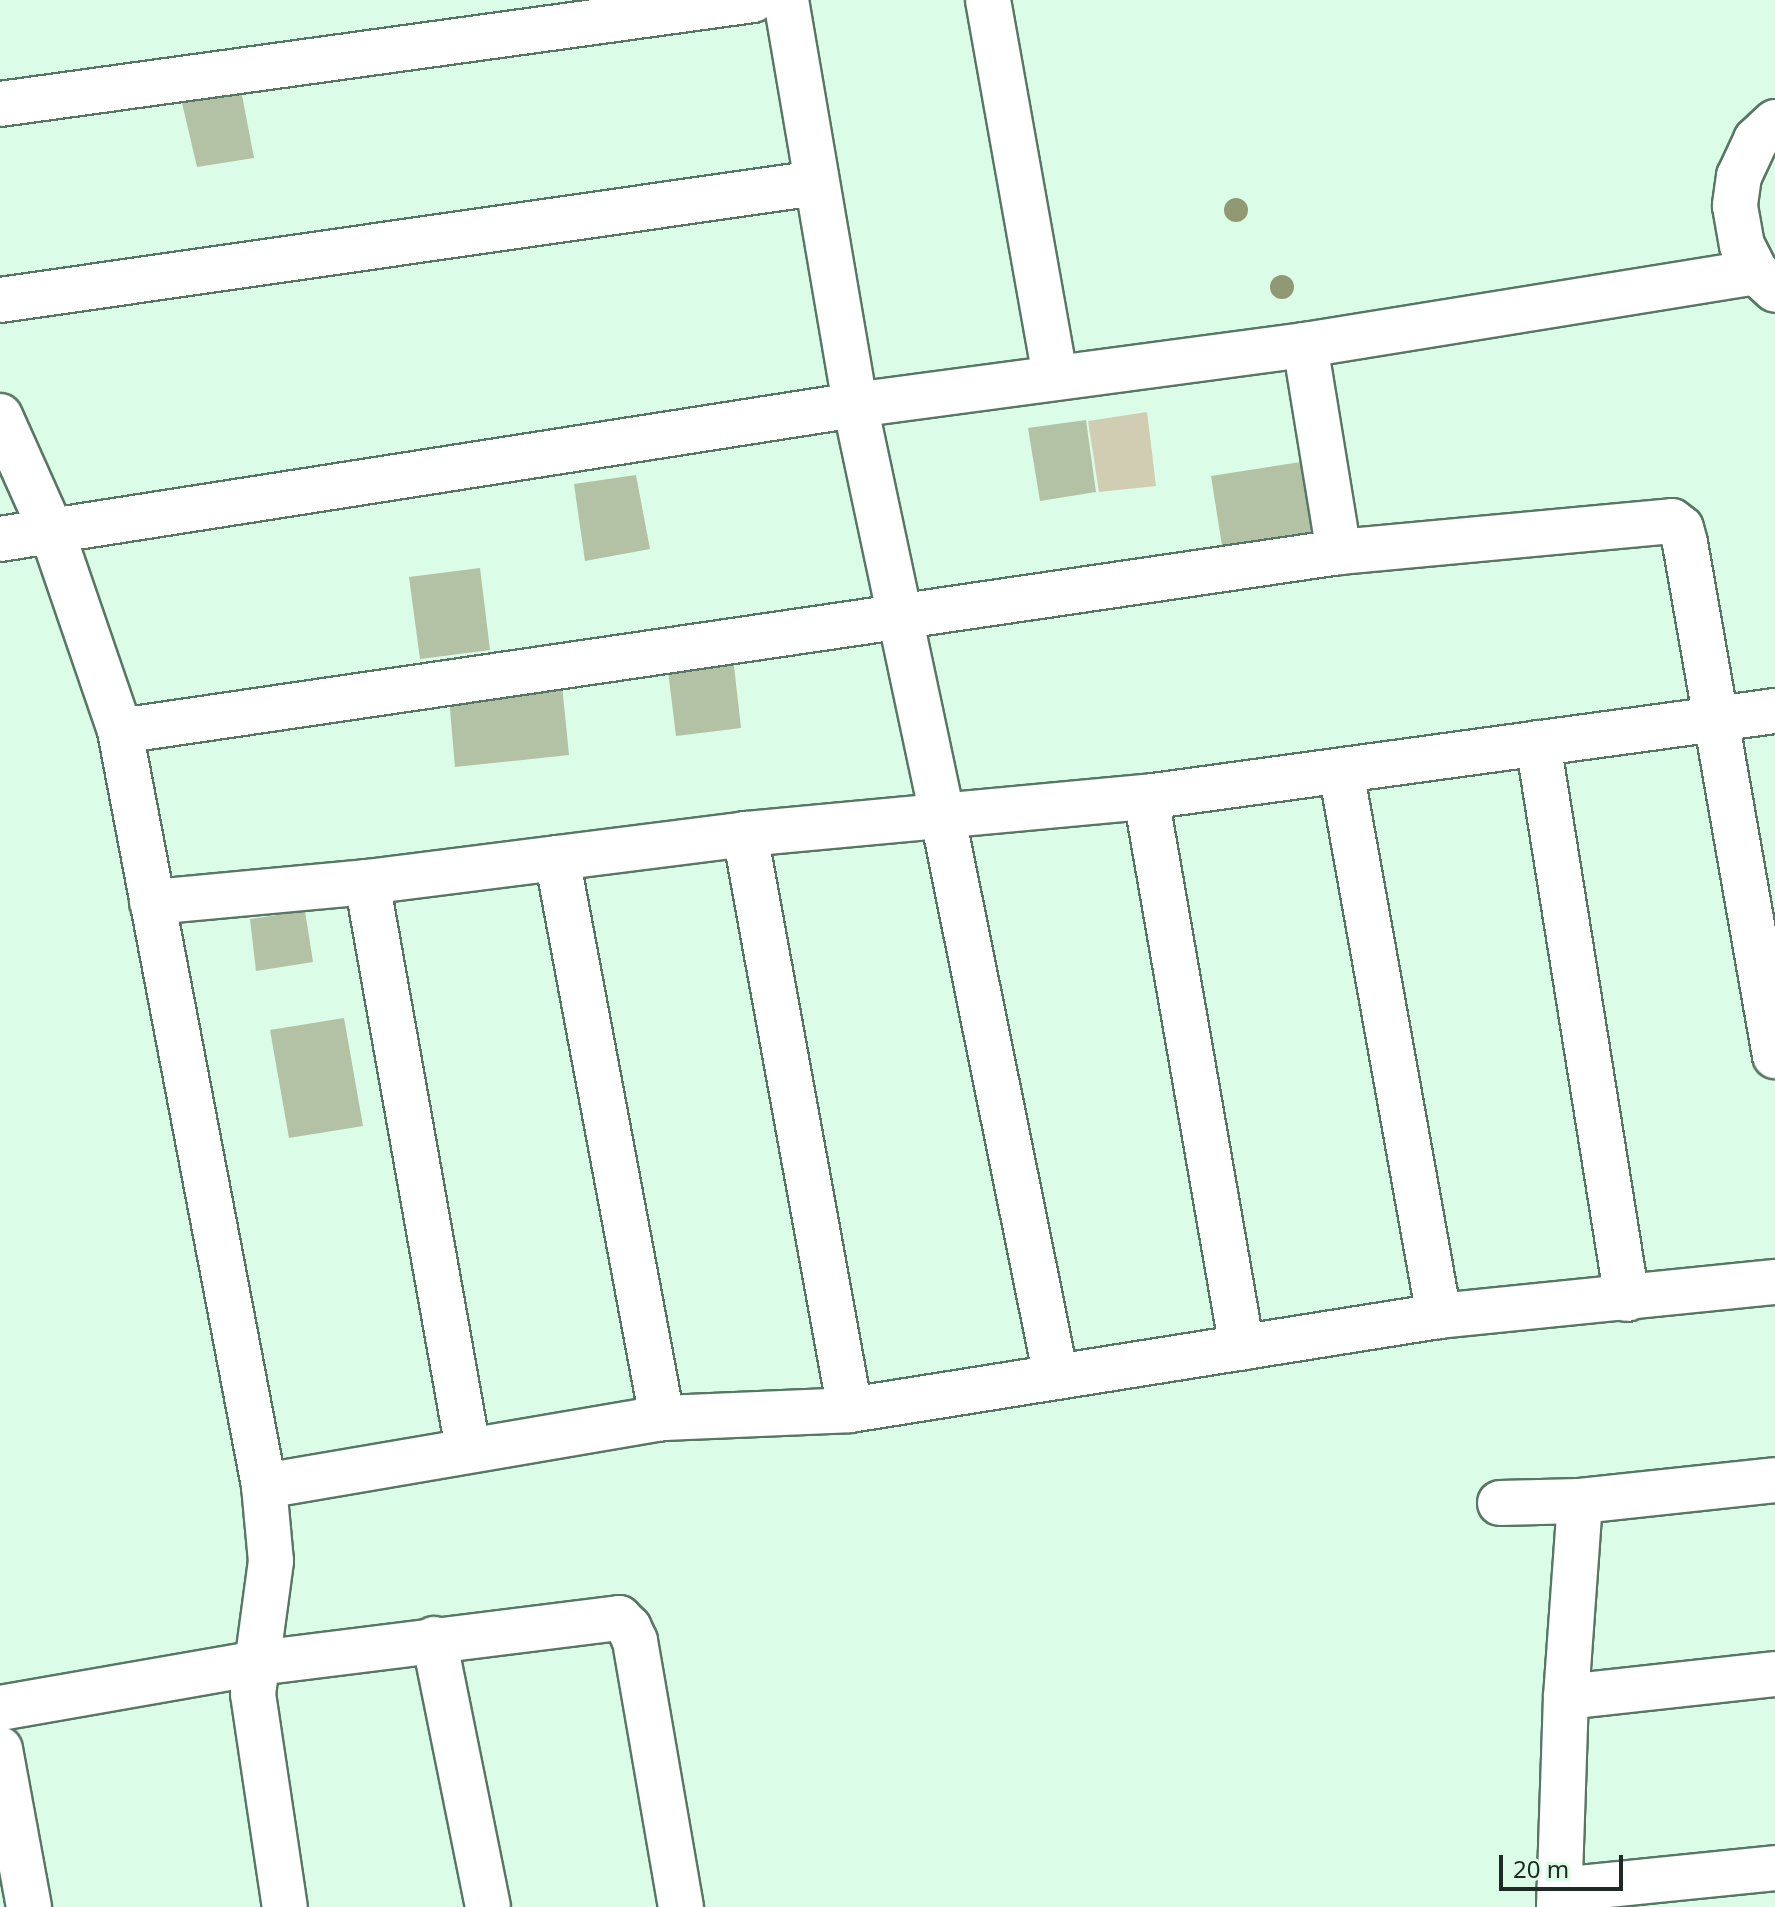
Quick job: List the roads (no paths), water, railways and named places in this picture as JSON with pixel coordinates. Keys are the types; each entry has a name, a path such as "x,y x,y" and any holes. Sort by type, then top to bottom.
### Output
{"street":[{"path":"0,104 753,0"},
{"path":"786,0 855,405 943,818 1056,1377"},
{"path":"988,0 1055,377"},
{"path":"0,539 855,405 1766,281 1742,245 1735,206 1739,176 1756,140 1775,122"},
{"path":"0,300 816,183"},
{"path":"1305,345 1339,552"},
{"path":"0,416 52,532 120,731 264,1486 271,1561 253,1694 285,1907"},
{"path":"120,731 1339,552 1672,521 1681,528 1685,543 1775,1056"},
{"path":"152,902 367,882 745,834 1146,797 1775,711"},
{"path":"1538,743 1627,1299"},
{"path":"1341,771 1439,1316"},
{"path":"1146,797 1242,1348"},
{"path":"745,834 850,1410"},
{"path":"557,858 662,1418"},
{"path":"367,882 468,1449"},
{"path":"264,1486 662,1418 850,1410 1439,1316 1775,1282"},
{"path":"1500,1503 1580,1501 1775,1480"},
{"path":"1580,1501 1566,1697 1559,1898 1775,1868"},
{"path":"0,1708 258,1663 619,1618 629,1628 681,1907"},
{"path":"434,1639 488,1907"},
{"path":"1566,1697 1775,1674"},
{"path":"0,1749 29,1907"}]}
